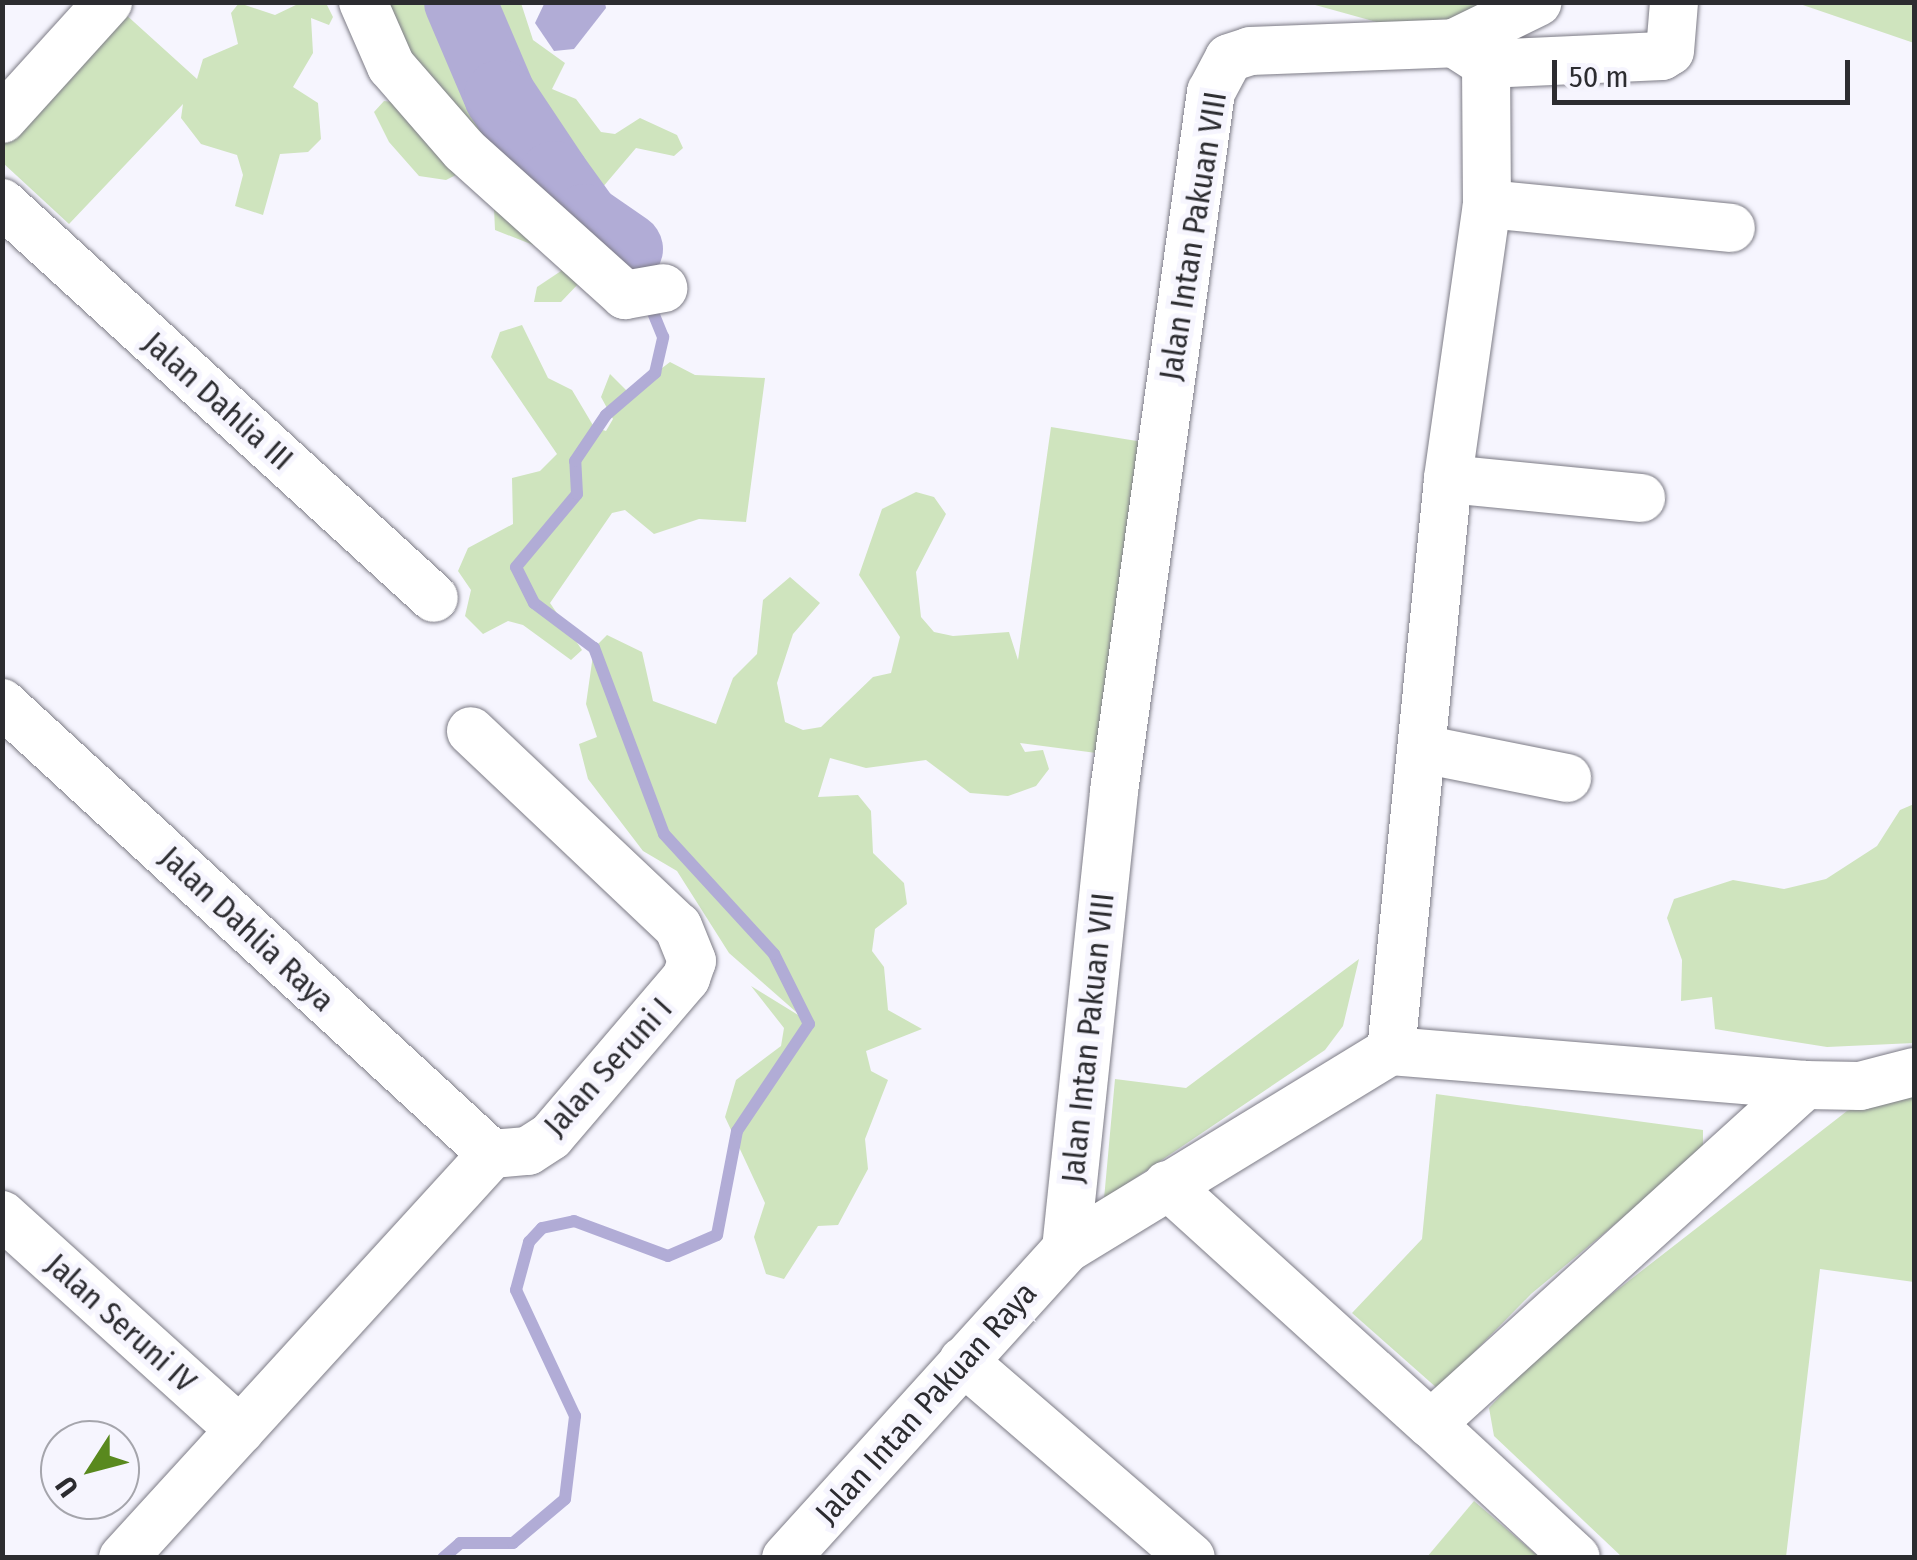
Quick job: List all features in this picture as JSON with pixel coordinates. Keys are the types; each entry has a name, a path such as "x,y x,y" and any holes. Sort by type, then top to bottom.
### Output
{"street":[{"path":"2,118 108,2"},
{"path":"363,2 391,66 422,106 644,291"},
{"path":"1538,2 1470,54 1487,204 1448,478 1391,1051 1805,1085 1860,1086 1914,1097"},
{"name":"Jalan Intan Pakuan VIII","path":"1066,1249 1114,791 1211,92 1229,58 1250,51 1662,56 1670,50 1674,2"},
{"name":"Jalan Dahlia III","path":"2,204 434,598"},
{"path":"1487,204 1730,228"},
{"path":"1448,478 1641,498"},
{"name":"Jalan Dahlia Raya","path":"2,703 492,1154"},
{"name":"Jalan Seruni I","path":"471,731 678,928 692,961 686,978 550,1136 528,1151 492,1154"},
{"path":"1422,748 1566,778"},
{"name":"Jalan Intan Pakuan Raya","path":"795,1555 1066,1249 1391,1051"},
{"path":"1860,1086 1914,1072"},
{"path":"1430,1424 1805,1085"},
{"path":"123,1558 492,1154"},
{"path":"1167,1186 1576,1558"},
{"name":"Jalan Seruni IV","path":"2,1216 240,1430"},
{"path":"963,1361 1191,1558"}],"green space":[{"path":"113,3 197,79 203,59 238,44 231,13 239,3 275,15 300,3 326,3 333,17 329,25 311,18 313,53 293,87 318,103 321,139 308,152 280,154 263,215 235,206 243,175 237,155 201,144 181,118 183,104 69,224 3,163 2,125"},
{"path":"383,3 521,3 533,40 565,63 552,89 576,99 601,132 615,134 640,118 677,135 683,148 674,156 636,148 602,188 603,213 628,240 629,267 579,283 561,302 534,302 537,287 561,271 561,256 495,230 493,186 468,169 446,180 419,176 389,142 374,112 384,101 411,104 417,91 408,46 386,27"},
{"path":"1308,3 1543,3 1427,36"},
{"path":"1797,3 1914,3 1914,43"},
{"path":"522,325 548,378 572,390 594,427 606,431 613,419 601,397 610,374 629,393 670,362 695,375 765,378 746,522 699,519 654,534 625,510 612,513 550,603 582,650 571,660 523,625 508,621 483,634 465,616 471,590 458,571 468,548 513,524 512,478 540,471 557,454 491,357 500,332"},
{"path":"1051,427 1143,442 1104,754 1020,743 1025,752 1043,750 1049,769 1036,786 1008,796 970,793 926,760 866,768 830,758 818,797 858,795 871,811 873,853 904,883 907,904 875,929 872,951 884,967 888,1010 922,1029 866,1051 871,1071 888,1080 865,1139 868,1169 838,1225 818,1226 784,1279 766,1274 754,1237 765,1203 725,1117 736,1080 781,1046 784,1028 751,986 803,1018 729,953 677,871 643,851 588,779 579,744 597,737 586,704 594,648 607,635 642,652 653,701 716,724 733,678 757,654 763,600 790,577 820,603 793,634 777,683 785,722 803,730 821,727 873,677 891,673 900,637 859,575 882,509 916,492 934,497 946,514 916,572 921,617 934,632 953,636 1009,632 1018,660"},
{"path":"1914,804 1914,1043 1827,1047 1715,1029 1712,997 1681,1001 1682,960 1667,918 1674,899 1733,880 1784,889 1826,879 1877,846 1900,810"},
{"path":"1359,959 1343,1026 1325,1050 1104,1199 1115,1079 1186,1088"},
{"path":"1904,1093 1914,1094 1914,1282 1820,1269 1786,1557 1622,1557 1494,1436 1489,1408 1549,1343 1847,1111"},
{"path":"1436,1094 1703,1130 1703,1151 1531,1294 1438,1389 1352,1313 1422,1239"},
{"path":"1474,1501 1539,1557 1427,1557"}],"shaded area":[{"path":"545,2 605,3 606,8 574,49 554,51 535,23"}],"waterway":[{"path":"460,2 500,96 554,177 585,220 627,249"},
{"path":"443,1558 460,1543 513,1543 565,1499 575,1416 516,1290 529,1242 542,1228 574,1221 668,1256 717,1235 737,1131 809,1024 774,954 664,834 594,648 534,603 516,567 577,494 575,461 606,415 655,373 663,337 627,249"}]}
